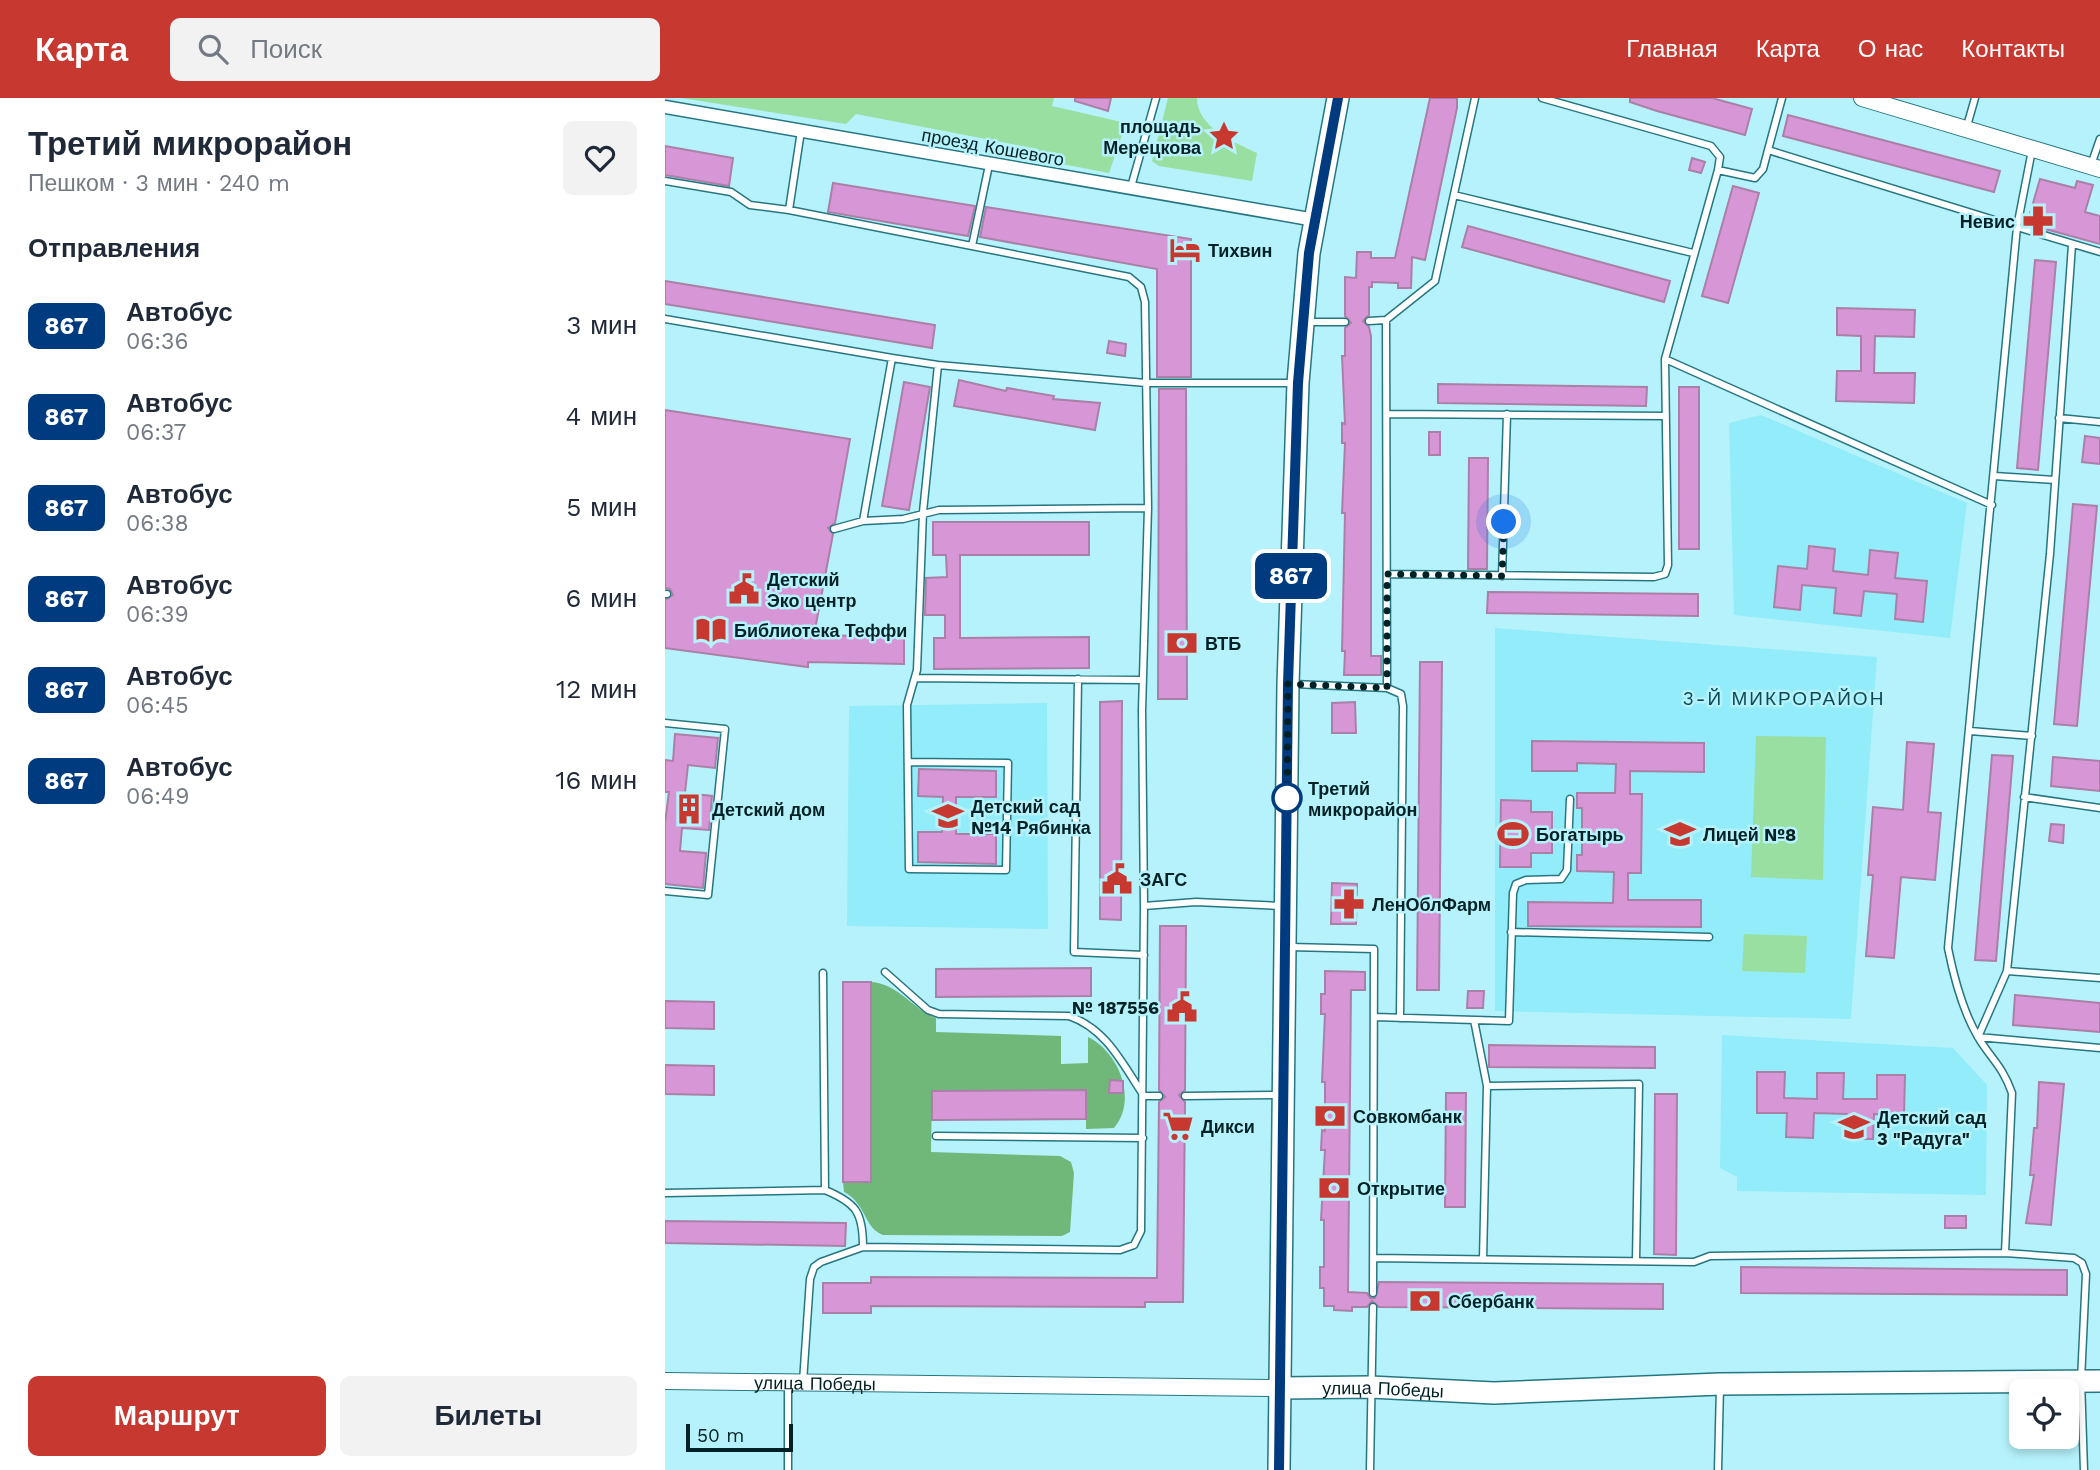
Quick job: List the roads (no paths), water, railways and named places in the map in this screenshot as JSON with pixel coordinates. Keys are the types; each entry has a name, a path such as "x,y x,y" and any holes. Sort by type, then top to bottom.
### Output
{"main road":[{"path":"1279,1470 1288,684 1298,383 1301,322 1315,220 1338,98"},
{"name":"улица Победы","path":"1280,1388 1370,1387 1495,1393 1720,1384 2090,1381"}],"street":[{"path":"1861,98 2095,168"},
{"name":"проезд Кошевого","path":"665,107 1315,220"},
{"name":"улица Победы","path":"665,1381 1280,1388"}],"lane":[{"path":"1130,189 1156,98"},
{"path":"1369,321 1386,320 1435,281 1475,98"},
{"path":"1387,574 1654,577 1665,574 1668,565 1665,359 1720,157 1711,146 1542,98"},
{"path":"1718,170 1755,178 1763,169 1781,98"},
{"path":"1966,131 1975,98"},
{"path":"789,210 802,130"},
{"path":"2095,168 2100,139"},
{"path":"1768,150 2100,253"},
{"path":"2005,1253 2012,1093 2004,1070 1978,1037 1955,981 1948,948 2017,227 2032,150"},
{"path":"972,246 989,165"},
{"path":"665,181 731,192 750,205 789,210 1129,277 1141,287 1145,302 1148,508 1143,680 1144,1096 1141,1231 1134,1245 1120,1250 863,1247 821,1262 814,1267 810,1279 796,1382 788,1470"},
{"path":"1454,195 1693,253"},
{"path":"1978,1037 2007,971 2032,736 2073,245"},
{"path":"665,319 938,365 1146,383 1298,383"},
{"path":"1386,320 1387,688"},
{"path":"1301,322 1345,322"},
{"path":"863,521 892,358"},
{"path":"1665,359 1991,505"},
{"path":"908,762 1008,763 1006,870 909,869 907,705 915,678 923,512 938,365"},
{"path":"1388,414 1666,416"},
{"path":"1502,576 1507,414"},
{"path":"2059,418 2100,422"},
{"path":"1994,476 2055,480"},
{"path":"834,529 863,521 903,519 939,510 1148,508"},
{"path":"915,678 1143,680"},
{"path":"1078,679 1074,952 1144,955"},
{"path":"1288,684 1387,688 1401,694 1400,1018"},
{"path":"665,723 725,729 708,895 665,891"},
{"path":"1970,731 2032,736"},
{"path":"2024,797 2100,808"},
{"path":"1374,1017 1510,1021 1511,932 1516,884 1526,880 1561,879 1566,870 1570,799"},
{"path":"1144,906 1196,902 1287,906"},
{"path":"1511,932 1709,937"},
{"path":"1287,947 1374,949 1373,1293"},
{"path":"2007,971 2100,978"},
{"path":"884,972 928,1010 939,1014 1069,1016 1086,1022 1101,1033 1144,1096"},
{"path":"823,973 825,1191"},
{"path":"1474,1020 1487,1086 1483,1259"},
{"path":"1978,1037 2100,1048"},
{"path":"1487,1086 1639,1084 1636,1261"},
{"path":"1185,1096 1285,1095"},
{"path":"1144,1096 1159,1096"},
{"path":"936,1136 1143,1138"},
{"path":"665,1193 825,1191 849,1201 863,1223 863,1247"},
{"path":"1373,1258 1694,1262 1710,1256 2005,1253 2074,1258 2082,1263 2086,1274 2090,1381 2084,1470"},
{"path":"1370,1470 1373,1307"},
{"path":"1719,1470 1720,1384"}],"place":[{"name":"площадь Мерецкова","path":"1224,136"},
{"name":"Невис","path":"2038,221"},
{"name":"Тихвин","path":"1185,250"},
{"name":"Детский Эко центр","path":"744,589"},
{"name":"Библиотека Теффи","path":"711,630"},
{"name":"ВТБ","path":"1182,643"},
{"name":"Третий микрорайон","path":"1287,798"},
{"name":"Детский дом","path":"689,809"},
{"name":"Детский сад №14 Рябинка","path":"948,816"},
{"name":"Богатырь","path":"1513,834"},
{"name":"Лицей №8","path":"1680,834"},
{"name":"ЗАГС","path":"1117,879"},
{"name":"ЛенОблФарм","path":"1349,904"},
{"name":"№ 187556","path":"1182,1007"},
{"name":"Совкомбанк","path":"1330,1116"},
{"name":"Дикси","path":"1178,1126"},
{"name":"Детский сад 3 \"Радуга\"","path":"1854,1127"},
{"name":"Открытие","path":"1334,1188"},
{"name":"Сбербанк","path":"1425,1301"}],"district":[{"name":"3-Й МИКРОРАЙОН","path":"1784,698"}]}
